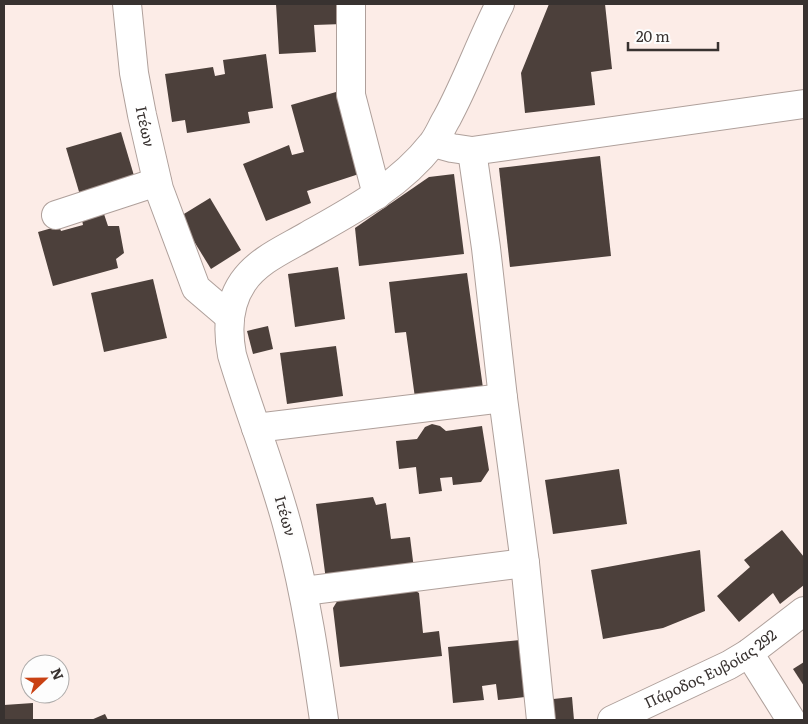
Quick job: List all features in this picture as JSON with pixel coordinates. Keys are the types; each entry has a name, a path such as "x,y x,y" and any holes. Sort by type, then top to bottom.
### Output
{"street":[{"name":"Ιτέων","path":"127,4 140,107 157,182 177,241 196,288 230,317"},
{"path":"351,4 351,95 377,195"},
{"name":"Ιτέων","path":"324,720 304,591 279,496 232,355 229,340 230,317 234,296 244,280 260,263 377,195 407,172 434,143 500,4"},
{"path":"434,143 472,151 804,104"},
{"path":"472,151 486,248 503,398 525,563 541,720"},
{"path":"56,215 157,182"},
{"path":"256,428 503,398"},
{"path":"304,591 525,563"},
{"name":"Πάροδος Ευβοίας 292","path":"612,720 729,665 749,653 804,611"},
{"path":"749,653 791,720"}],"building":[{"path":"276,4 342,4 343,24 314,25 316,52 279,54"},
{"path":"549,4 605,4 612,69 591,72 595,105 525,113 521,73"},
{"path":"266,54 273,108 248,112 250,123 187,133 185,120 172,122 165,74 213,67 215,76 225,74 223,60"},
{"path":"336,92 362,173 307,191 311,203 266,221 243,164 289,145 292,155 304,152 291,105"},
{"path":"121,132 135,179 80,195 66,148"},
{"path":"600,156 611,256 510,267 499,168"},
{"path":"454,174 464,254 359,266 355,228 429,177"},
{"path":"210,198 241,250 211,269 179,217"},
{"path":"104,214 108,226 119,226 124,253 116,259 118,268 53,286 38,232 59,226 61,231 83,225 82,220"},
{"path":"338,267 345,319 295,327 288,274"},
{"path":"467,273 483,388 415,398 406,332 395,333 389,282"},
{"path":"153,279 167,338 104,352 91,293"},
{"path":"268,326 273,349 253,354 247,331"},
{"path":"336,346 343,396 287,404 280,353"},
{"path":"432,424 440,426 446,431 482,426 489,470 481,482 453,485 452,477 440,478 442,491 419,494 416,467 399,469 396,441 417,439 425,427"},
{"path":"619,469 627,524 553,534 545,480"},
{"path":"373,497 376,505 386,503 391,539 410,537 414,569 326,580 316,504"},
{"path":"782,530 804,557 804,585 780,604 773,593 739,622 717,596 750,567 744,560"},
{"path":"700,550 705,611 663,628 603,639 591,570"},
{"path":"409,587 419,593 423,633 439,631 442,656 340,667 333,608 341,595"},
{"path":"520,640 525,697 498,700 496,684 482,686 484,700 453,703 448,647"},
{"path":"804,662 804,686 793,669"},
{"path":"572,697 574,720 547,720 544,700"},
{"path":"33,704 33,720 4,720 4,705"},
{"path":"105,714 108,720 91,720"}]}
